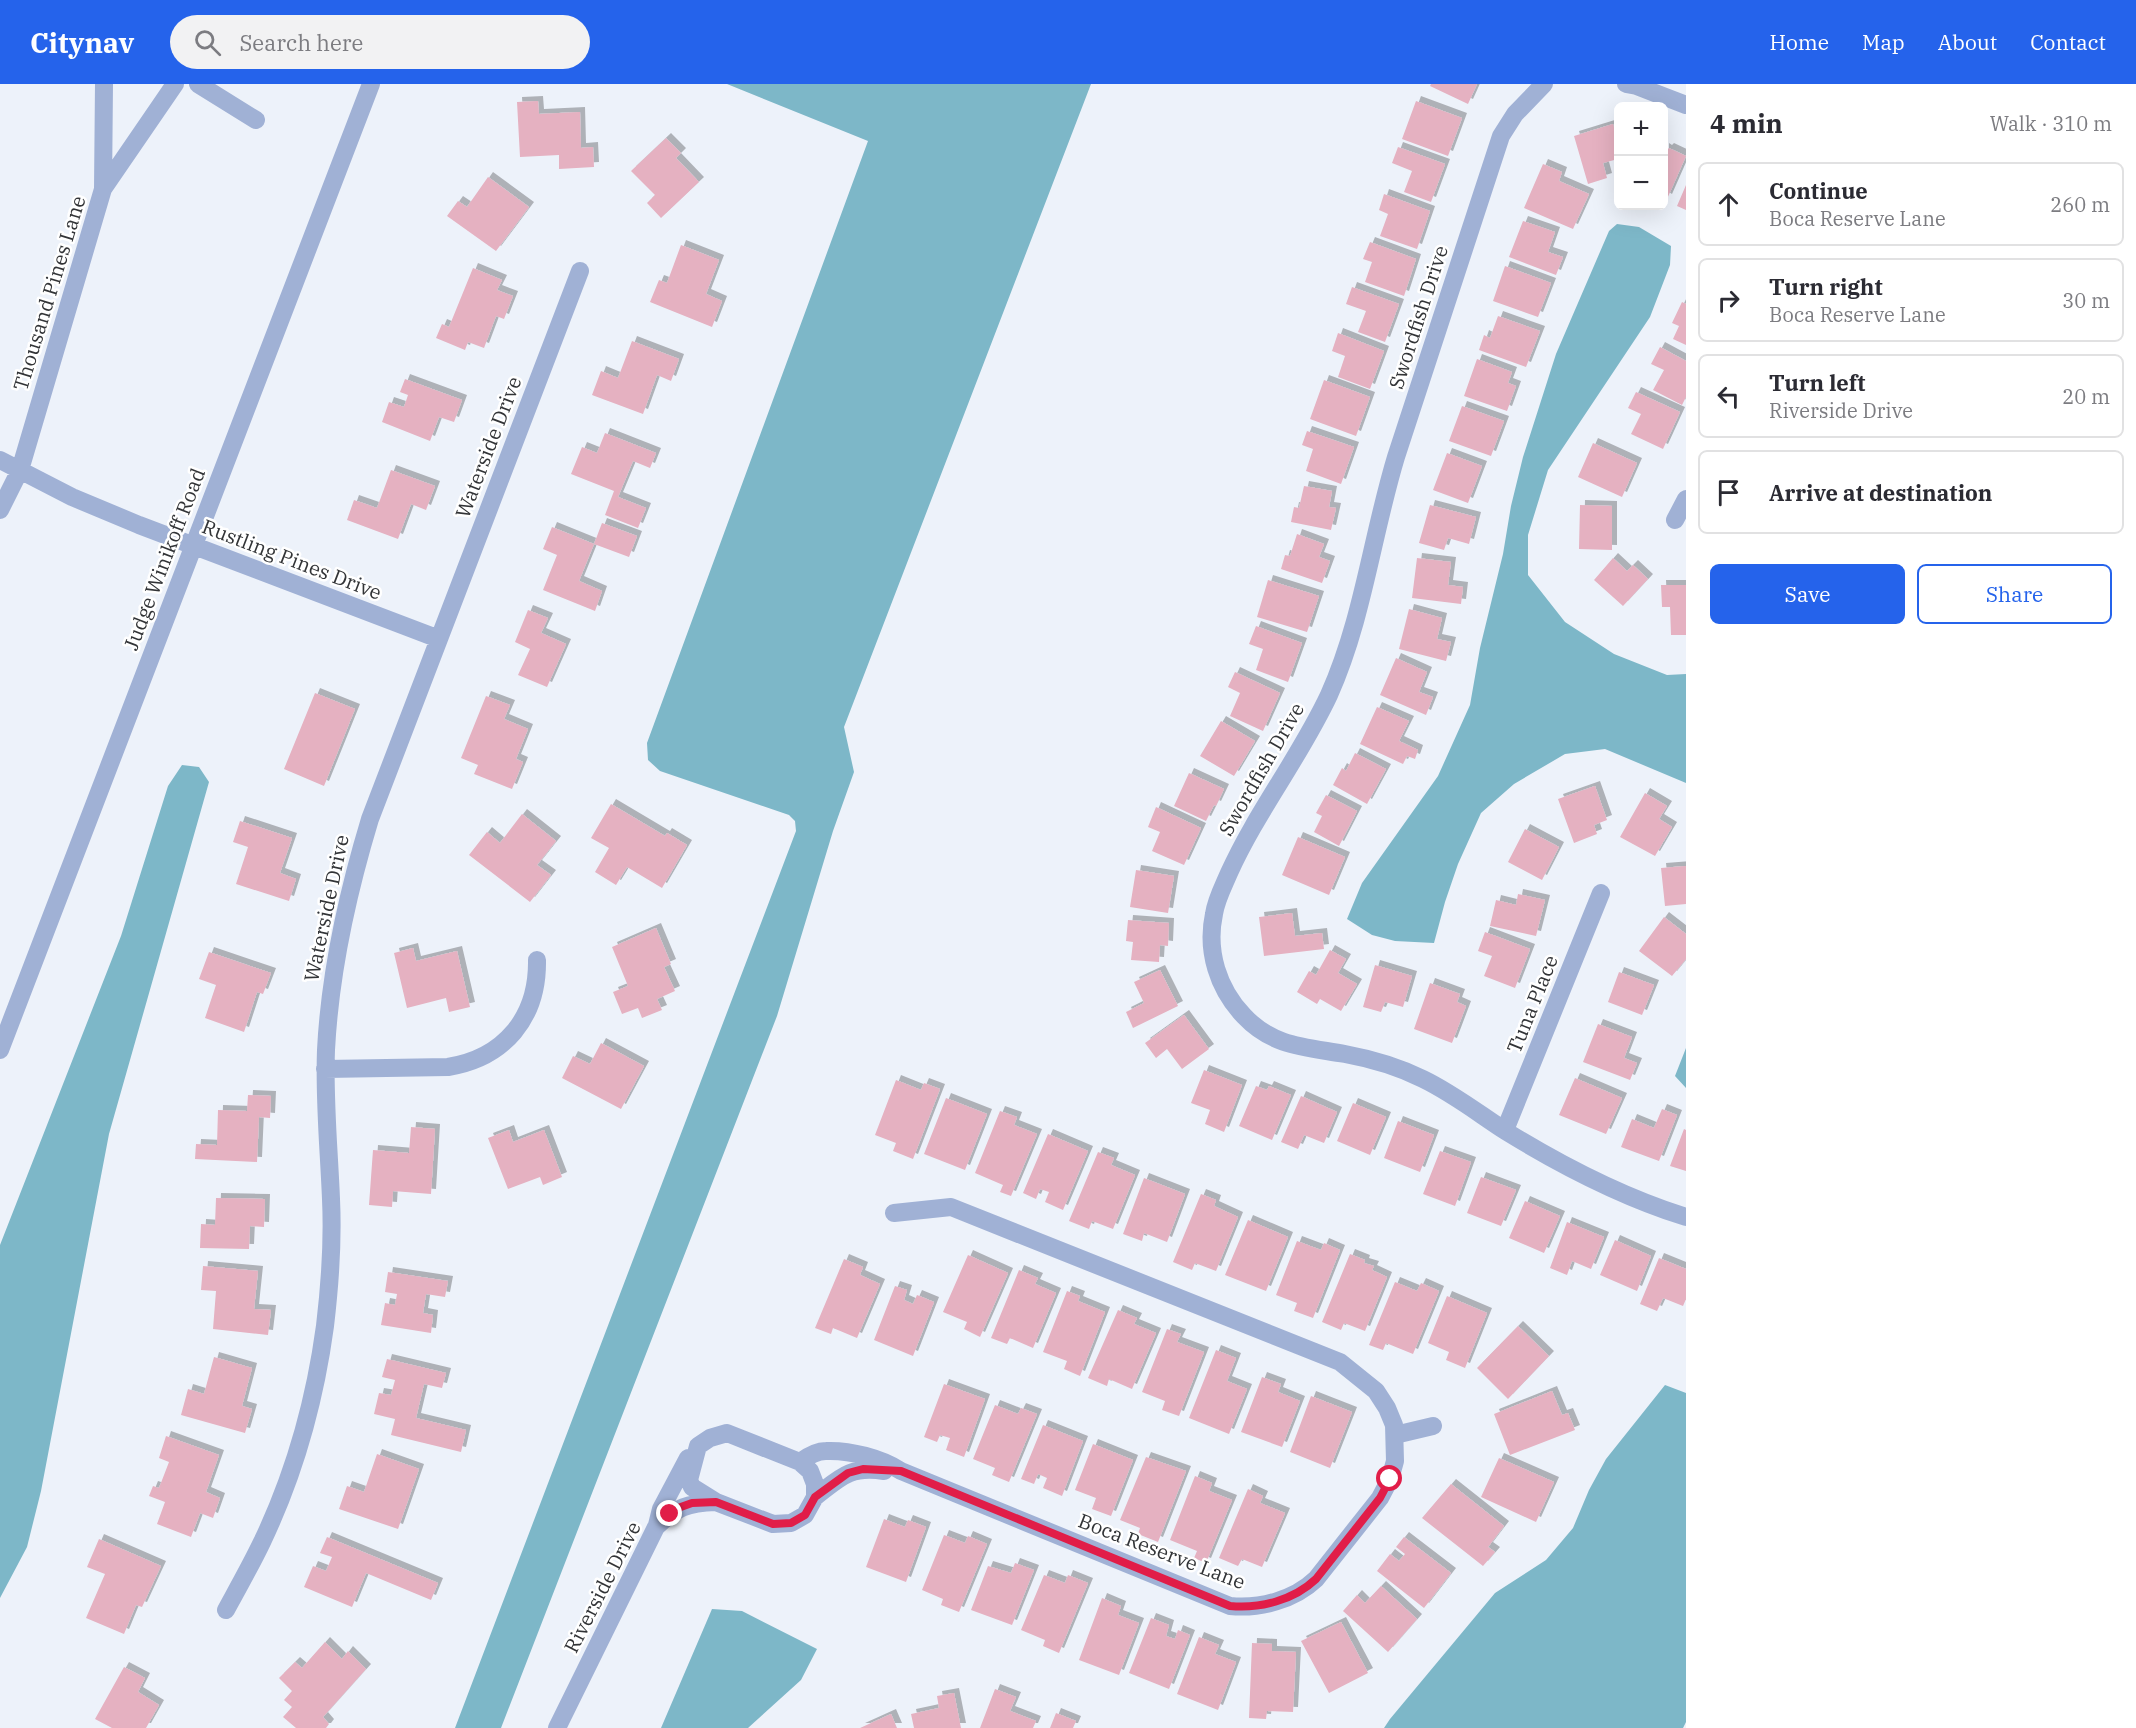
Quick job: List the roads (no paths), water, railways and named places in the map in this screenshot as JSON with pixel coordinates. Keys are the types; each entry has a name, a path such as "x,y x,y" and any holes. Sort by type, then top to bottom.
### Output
{"street":[{"name":"Thousand Pines Lane","path":"0,510 20,470 103,189 104,84"},
{"name":"Thousand Pines Lane","path":"103,189 175,84"},
{"path":"198,84 256,120"},
{"name":"Judge Winikoff Road","path":"0,1050 371,84"},
{"name":"Swordfish Drive","path":"1544,84 1515,114 1501,136 1384,494 1362,598 1347,651 1328,696 1303,745 1254,824 1216,903 1211,930 1213,957 1228,995 1245,1017 1266,1034 1291,1045 1345,1054 1398,1068 1423,1078 1563,1166 1612,1190 1686,1217"},
{"path":"1626,84 1686,105"},
{"name":"Waterside Drive","path":"226,1610 262,1542 284,1490 315,1382 325,1327 330,1271 331,1200 326,1127 326,1069 331,991 340,933 353,875 370,819 580,271"},
{"name":"Rustling Pines Drive","path":"0,460 72,497 439,639"},
{"path":"1675,520 1686,499"},
{"name":"Tuna Place","path":"1505,1131 1601,893"},
{"path":"326,1069 448,1067 484,1056 500,1046 514,1032 527,1011 535,987 537,960"},
{"name":"Boca Reserve Lane","path":"800,1462 810,1454 825,1451 881,1460 901,1471 1230,1606 1248,1608 1270,1603 1305,1589 1316,1579 1380,1498 1390,1479 1395,1461 1395,1435 1394,1425 1387,1408 1376,1391 1340,1362 951,1207 894,1213"},
{"path":"1395,1435 1433,1426"},
{"path":"656,1527 662,1509 687,1459 698,1446 710,1438 727,1433 800,1462 810,1471 815,1484 815,1497"},
{"name":"Boca Reserve Lane","path":"698,1446 689,1480 692,1487 716,1502 773,1524 791,1523 805,1515 815,1497 848,1473 863,1469 901,1471"},
{"name":"Riverside Drive","path":"557,1728 656,1527 678,1508 692,1503 716,1502"}],"water":[{"path":"727,84 1091,84 844,727 854,772 833,831 777,1016 501,1728 455,1728 796,831 795,821 789,815 660,771 648,760 647,743 868,141"},
{"path":"1617,224 1639,227 1671,246 1670,265 1650,317 1548,470 1528,535 1528,575 1565,622 1614,654 1667,675 1686,674 1686,783 1605,749 1565,754 1514,784 1481,813 1458,864 1434,943 1395,941 1372,935 1347,919 1362,883 1438,776 1470,705 1480,648 1523,457 1556,354 1609,231"},
{"path":"182,765 199,767 209,782 109,1134 41,1491 27,1547 0,1598 0,1245 121,936 168,786"},
{"path":"1686,1048 1686,1088 1675,1076"},
{"path":"1665,1385 1686,1393 1686,1722 1683,1728 1384,1728 1495,1593 1546,1560 1573,1528 1589,1490 1606,1459"},
{"path":"712,1609 742,1611 817,1649 801,1680 748,1728 661,1728"}]}
